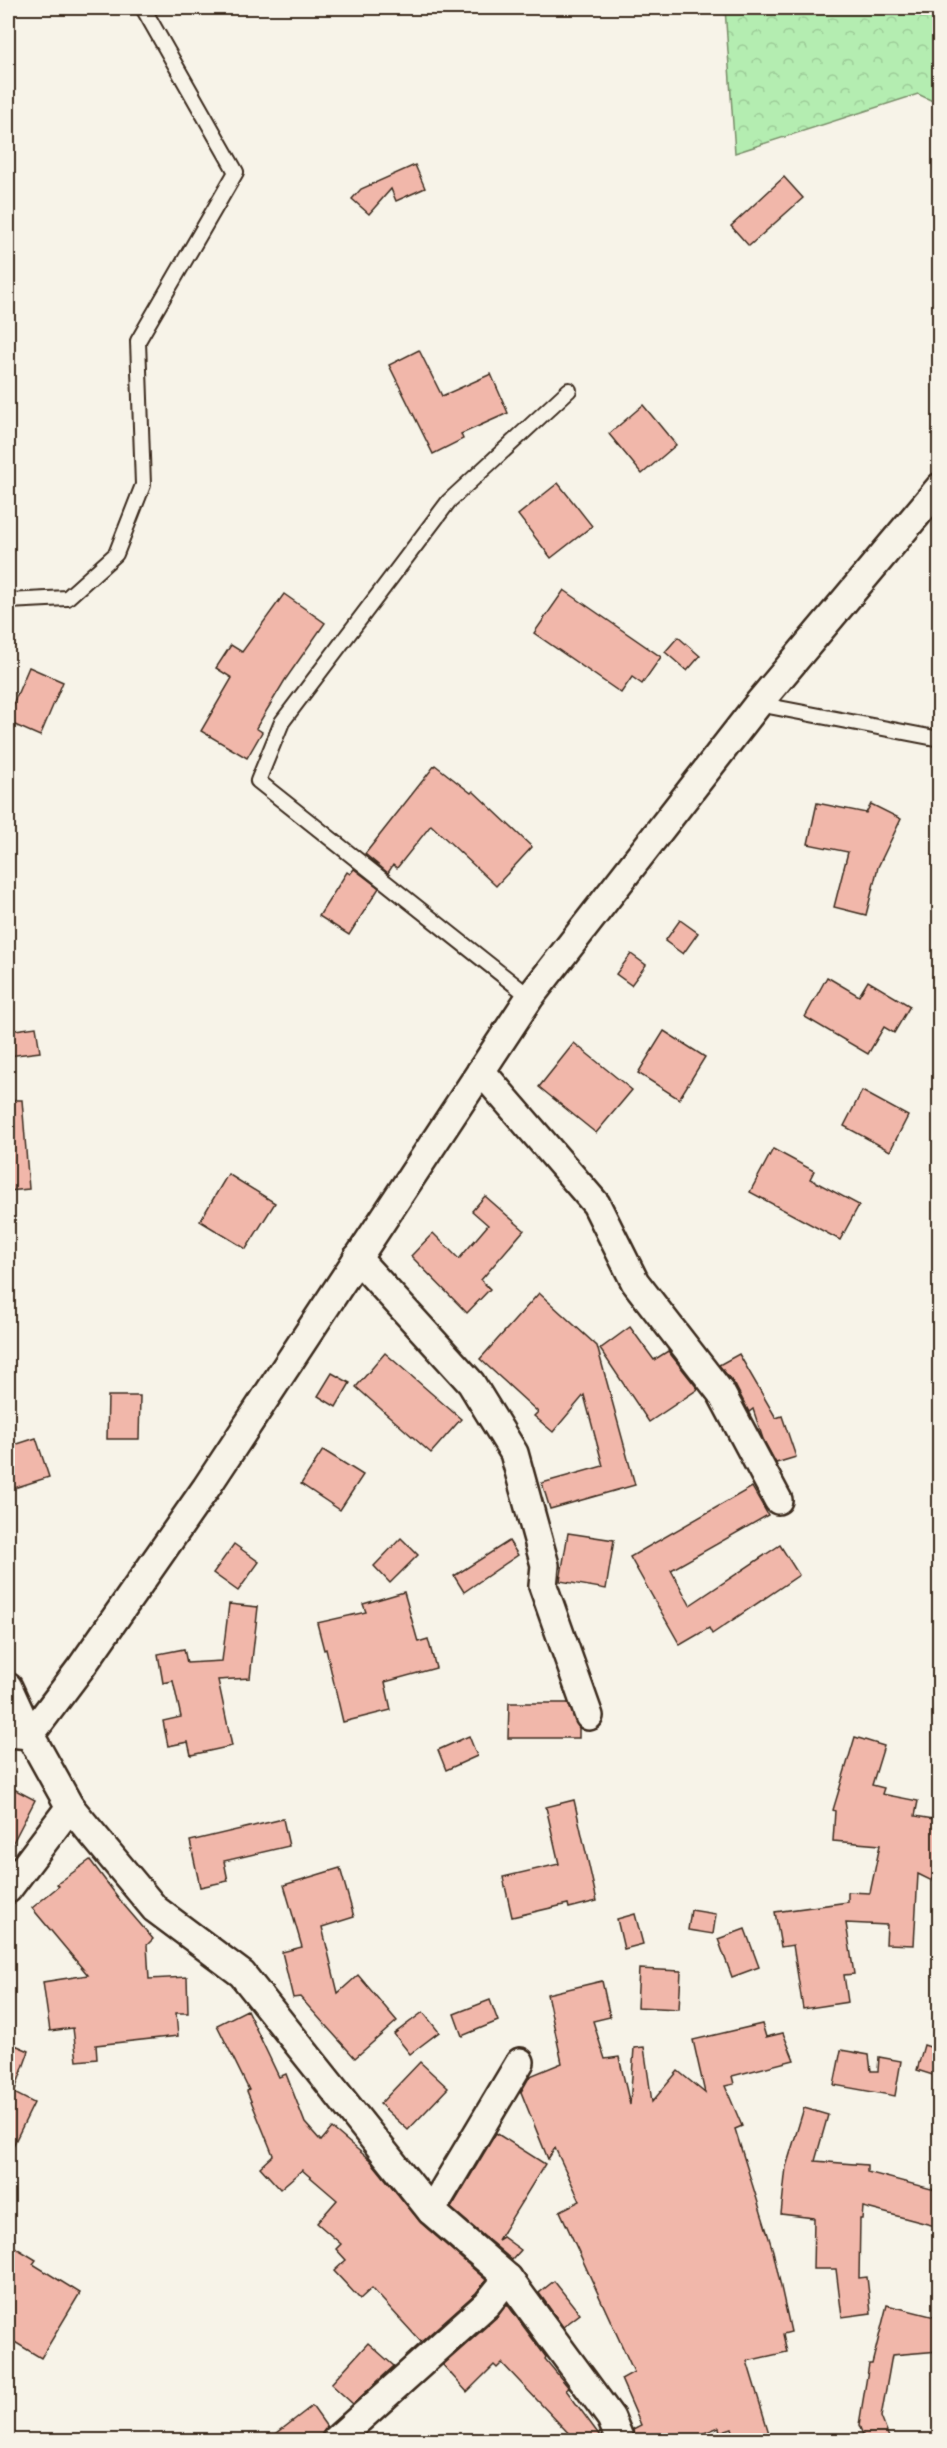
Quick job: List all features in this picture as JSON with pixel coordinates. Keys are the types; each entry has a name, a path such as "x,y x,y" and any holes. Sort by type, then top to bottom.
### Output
{"street":[{"path":"19,1734 82,1666 206,1488 530,997 758,704 939,488"},
{"path":"481,1071 596,1204 635,1282 721,1393 778,1500"},
{"path":"357,1258 471,1383 514,1453 545,1565 543,1586 589,1716"},
{"path":"8,1687 19,1734 70,1807 155,1909 242,1974 431,2211 508,2278 611,2418 620,2440"},
{"path":"8,1889 70,1807"},
{"path":"431,2211 520,2062"},
{"path":"336,2440 487,2304 508,2278"}],"lane":[{"path":"8,601 68,598 116,554 143,485 138,341 236,172 143,8"},
{"path":"530,997 258,781 282,722 449,501 568,390"},
{"path":"758,704 939,739"}],"green space":[{"path":"725,8 939,8 939,104 918,94 735,153"}],"building":[{"path":"415,165 425,188 396,201 391,189 369,214 352,199 361,189"},
{"path":"784,177 803,198 749,246 731,226"},
{"path":"419,350 442,396 491,374 508,413 461,434 463,439 433,454 389,365"},
{"path":"643,405 676,445 642,474 609,434"},
{"path":"558,483 592,526 551,558 518,515"},
{"path":"564,590 661,657 642,684 632,677 621,693 534,633"},
{"path":"284,594 325,623 285,680 256,728 262,732 247,758 201,731 232,678 216,668 231,645 242,652"},
{"path":"678,637 700,656 687,671 665,652"},
{"path":"29,667 63,682 40,736 8,722 8,716"},
{"path":"435,765 471,793 473,791 532,847 496,886 431,825 397,868 393,865 388,873 365,854"},
{"path":"817,803 866,813 871,804 901,819 878,867 866,915 834,907 848,852 808,844"},
{"path":"354,869 379,888 349,935 319,916 347,872 350,874"},
{"path":"680,920 698,933 683,954 665,941"},
{"path":"631,954 646,965 631,985 616,974"},
{"path":"827,977 859,996 868,981 910,1006 894,1033 884,1027 868,1054 805,1017"},
{"path":"36,1027 40,1052 8,1056 8,1031"},
{"path":"664,1031 705,1057 679,1099 638,1073"},
{"path":"574,1043 632,1090 596,1133 539,1087"},
{"path":"862,1091 908,1116 890,1151 844,1126"},
{"path":"8,1100 22,1100 29,1189 8,1191"},
{"path":"773,1149 814,1171 810,1179 859,1205 840,1240 750,1192"},
{"path":"228,1174 275,1203 246,1249 200,1221"},
{"path":"485,1196 524,1230 481,1280 490,1289 467,1313 411,1256 433,1233 459,1259 488,1225 472,1211"},
{"path":"539,1293 597,1346 635,1485 550,1509 542,1483 603,1466 584,1395 553,1432 534,1416 538,1412 480,1359"},
{"path":"630,1327 654,1360 668,1351 698,1389 649,1422 600,1349"},
{"path":"385,1353 461,1419 431,1453 356,1387"},
{"path":"739,1354 776,1418 782,1416 796,1457 776,1463 763,1439 753,1409 749,1412 735,1385 719,1365"},
{"path":"332,1373 350,1383 336,1407 318,1396"},
{"path":"108,1396 140,1396 139,1439 107,1439"},
{"path":"36,1438 49,1477 8,1490 8,1447"},
{"path":"323,1450 363,1475 340,1510 301,1484"},
{"path":"752,1487 768,1515 671,1570 690,1605 780,1545 799,1575 712,1634 709,1628 680,1645 630,1557"},
{"path":"568,1533 614,1540 606,1589 560,1581"},
{"path":"401,1538 418,1555 390,1583 374,1566"},
{"path":"509,1541 518,1555 464,1592 454,1576"},
{"path":"234,1544 259,1562 238,1591 213,1573"},
{"path":"404,1592 418,1642 428,1639 436,1668 385,1682 391,1710 343,1722 326,1649 324,1650 317,1623 366,1612 363,1604"},
{"path":"229,1604 258,1607 250,1678 218,1680 232,1746 191,1755 188,1742 168,1746 163,1721 181,1717 173,1681 163,1683 158,1654 184,1649 187,1663 222,1661"},
{"path":"509,1703 568,1703 579,1728 579,1738 508,1738"},
{"path":"469,1736 477,1756 446,1770 438,1750"},
{"path":"855,1737 884,1746 872,1785 884,1788 882,1794 918,1801 915,1816 939,1820 939,1841 932,1881 918,1874 914,1945 886,1944 887,1925 846,1923 854,1974 844,1975 848,2002 803,2009 793,1945 781,1947 775,1912 848,1902 848,1892 870,1893 880,1845 833,1841 835,1811 833,1810"},
{"path":"8,1786 35,1800 8,1852"},
{"path":"574,1800 597,1901 569,1908 568,1904 512,1917 503,1877 559,1864 546,1807"},
{"path":"283,1819 289,1846 224,1861 228,1881 200,1887 190,1841"},
{"path":"90,1860 153,1939 147,1945 149,1979 187,1977 188,2013 176,2013 178,2036 96,2045 97,2059 77,2061 73,2028 50,2031 43,1982 88,1975 32,1908 59,1886 57,1884"},
{"path":"340,1868 354,1917 322,1927 338,1993 358,1975 397,2021 355,2058 300,1997 293,1998 282,1952 302,1947 284,1885"},
{"path":"691,1910 716,1914 713,1934 688,1930"},
{"path":"635,1914 643,1944 624,1949 617,1919"},
{"path":"745,1929 759,1967 732,1977 718,1939"},
{"path":"639,1969 681,1971 679,2009 637,2007"},
{"path":"602,1981 610,2017 593,2021 605,2059 619,2057 630,2105 634,2048 644,2047 652,2102 678,2071 705,2093 693,2040 762,2024 766,2037 783,2033 794,2060 732,2076 734,2084 725,2086 742,2126 735,2129 773,2251 791,2332 783,2334 787,2352 747,2361 771,2440 736,2440 732,2428 720,2432 719,2427 687,2440 635,2440 633,2429 641,2425 621,2379 634,2372 560,2211 580,2201 555,2148 548,2159 521,2092 530,2076 562,2063 547,1994"},
{"path":"490,2000 498,2021 462,2036 454,2014"},
{"path":"247,2010 279,2077 286,2074 305,2123 321,2141 332,2128 370,2160 421,2223 486,2280 476,2293 421,2342 372,2288 360,2299 334,2271 346,2260 336,2249 341,2244 317,2223 337,2200 302,2170 280,2189 260,2167 273,2155 247,2091 249,2090 217,2025"},
{"path":"423,2012 439,2032 410,2054 394,2034"},
{"path":"8,2042 29,2051 14,2093 34,2103 8,2156"},
{"path":"924,2045 939,2050 939,2077 917,2070"},
{"path":"841,2050 869,2055 871,2071 878,2071 879,2057 901,2061 895,2096 834,2085"},
{"path":"420,2062 448,2088 408,2130 380,2104"},
{"path":"804,2108 828,2115 815,2161 867,2165 867,2172 939,2191 939,2227 863,2207 862,2219 860,2219 859,2278 867,2277 871,2313 842,2317 836,2269 813,2269 814,2218 781,2214 786,2167"},
{"path":"496,2133 545,2164 498,2240 503,2237 521,2250 512,2260 451,2208"},
{"path":"8,2243 36,2260 33,2264 80,2293 41,2358 8,2338"},
{"path":"554,2281 580,2314 563,2327 539,2293"},
{"path":"507,2304 546,2357 545,2359 569,2388 566,2390 603,2440 575,2440 502,2363 497,2368 494,2365 467,2392 443,2365 498,2316"},
{"path":"887,2305 939,2318 939,2351 892,2355 881,2417 890,2440 865,2440 859,2425 869,2364 872,2364"},
{"path":"368,2343 394,2366 353,2404 331,2384"},
{"path":"312,2406 327,2427 321,2435 321,2440 268,2440"}]}
